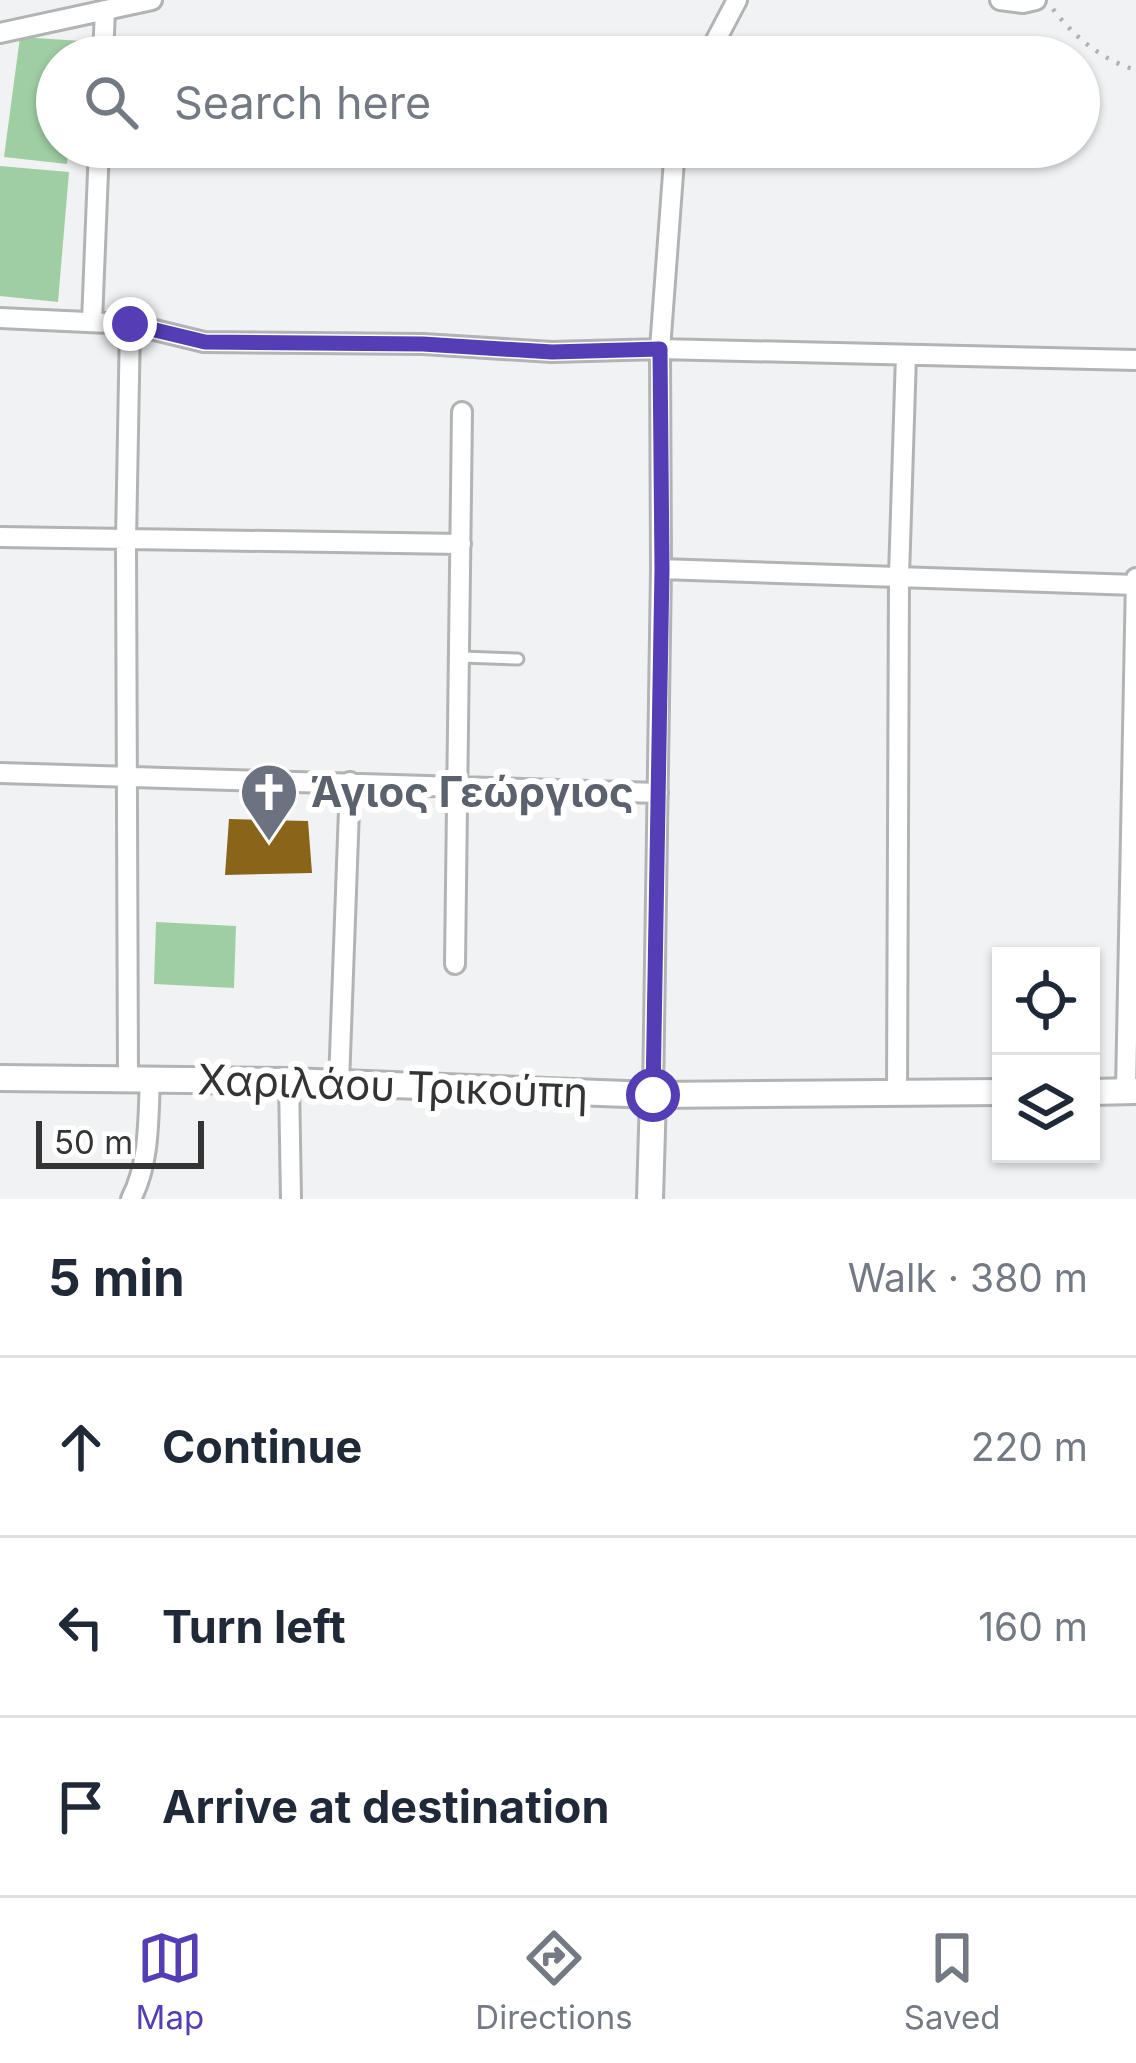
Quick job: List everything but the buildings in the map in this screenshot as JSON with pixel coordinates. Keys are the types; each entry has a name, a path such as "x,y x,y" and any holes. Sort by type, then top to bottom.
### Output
{"street":[{"path":"0,33 152,0"},
{"path":"718,36 736,0"},
{"path":"1000,0 1036,0"},
{"path":"104,36 105,10"},
{"path":"92,322 98,168"},
{"path":"650,1199 662,569 660,349 673,168"},
{"path":"0,318 130,324 205,342 1136,360"},
{"path":"130,324 128,776 146,1155 131,1199"},
{"path":"897,1093 899,576 906,355"},
{"path":"455,964 462,412"},
{"path":"0,537 461,544"},
{"path":"662,569 1136,583 1131,1091 1100,1092"},
{"path":"0,773 658,793"},
{"path":"339,1084 350,782"},
{"name":"Χαριλάου Τρικούπη","path":"0,1078 289,1081 653,1095 992,1092"},
{"path":"289,1081 291,1199"}],"lane":[{"path":"462,657 518,659"}],"path":[{"path":"1046,0 1076,36"},
{"path":"1100,52 1136,70"}],"green space":[{"path":"20,37 36,38 36,161 4,157"},
{"path":"0,166 69,172 58,302 0,296"},
{"path":"156,922 236,926 234,988 154,984"}],"place":[{"name":"Άγιος Γεώργιος","path":"269,843"}],"route":[{"path":"130,324 205,342 423,344 552,352 660,349 662,569 653,1095"}]}
